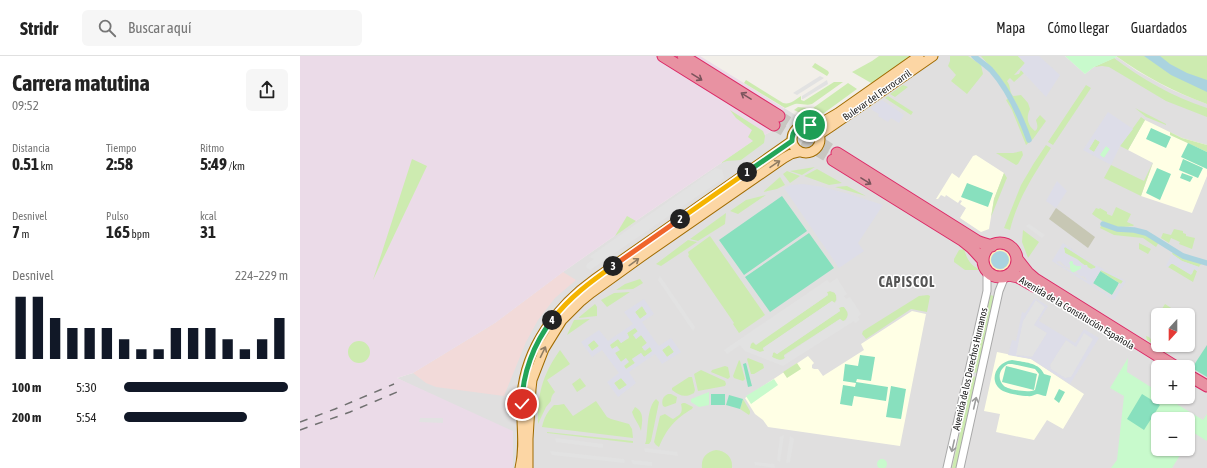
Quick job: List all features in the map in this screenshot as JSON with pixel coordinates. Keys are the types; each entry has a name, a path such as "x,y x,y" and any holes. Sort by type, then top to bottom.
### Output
{"highway":[{"path":"664,56 777,121 683,56"},
{"path":"835,157 977,241 992,246 1000,244 1008,246 1014,252 1017,259 1015,268 1006,276 995,276 972,248 962,240 835,157"},
{"path":"985,265 985,253 992,246"},
{"name":"Avenida de la Constitución Española","path":"1017,259 1035,280 1165,360"},
{"name":"Avenida de la Constitución Española","path":"1006,276 1023,279 1154,360"},
{"path":"1195,379 1207,386"},
{"path":"1195,385 1207,392"}],"main road":[{"name":"Bulevar del Ferrocarril","path":"817,130 838,113 919,56"},
{"name":"Bulevar del Ferrocarril","path":"817,130 832,126 933,56"},
{"path":"801,125 807,125 817,130 821,142 816,150 806,154 799,152 794,147 792,141 793,133 796,128 801,125"},
{"path":"520,468 522,460 522,394 525,376 535,348 550,322 559,311 578,292 595,279 792,141"},
{"path":"528,468 528,439 532,380 544,349 562,320 580,302 636,261 780,161 791,154 799,152"}],"street":[{"name":"Avenida de los Derechos Humanos","path":"947,468 987,292 985,265"},
{"name":"Avenida de los Derechos Humanos","path":"960,468 999,294 1006,276"}],"shaded area":[{"path":"300,56 700,56 784,108 770,132 753,141 643,216 563,272 495,323 413,373 397,378 513,431 513,468 300,468"},
{"path":"939,56 1065,56 1085,74 1094,67 1117,57 1137,71 1168,88 1207,104 1207,468 513,468 513,437 397,378 413,373 495,323 563,272 643,216 753,141 770,132 784,108 827,134"},
{"path":"1018,56 1039,56 1060,75 1046,97 1020,69 1025,63"},
{"path":"820,76 824,78 797,95 793,93"},
{"path":"827,80 828,84 802,99 802,96"},
{"path":"882,100 904,115 899,123 891,118 888,122 872,110 871,108"},
{"path":"1108,112 1133,129 1120,146 1111,165 1083,150","holes":["1095,139 1100,142 1094,152 1089,149","1106,146 1110,149 1104,158 1100,155"]},
{"path":"1145,120 1182,138 1207,145 1207,176 1192,213 1141,196 1153,163 1128,150"},
{"path":"976,155 1004,173 994,199 989,229 981,232 960,218 966,208 960,204 962,201 960,200 958,203 946,195 945,197 941,195 938,199 936,199 952,173 959,178 973,156"},
{"path":"716,168 722,170 724,178 590,270 586,267 587,264 594,259 589,257"},
{"path":"1057,181 1067,191 1056,208 1046,201"},
{"path":"803,184 823,187 883,205 858,243 864,251 839,268 784,188 790,185"},
{"path":"1056,208 1095,237 1088,248 1049,219"},
{"path":"1029,224 1045,235 1042,238 1026,226"},
{"path":"1063,243 1090,262 1126,281 1114,300 1052,261","holes":["1065,247 1096,266 1095,268 1088,268 1087,265 1084,265 1077,259 1065,253","1071,260 1073,264 1081,266 1081,269 1076,272 1080,276 1086,278 1087,281 1056,262 1060,261 1065,266 1070,268 1069,263","1101,270 1123,281 1121,284 1119,283 1118,285 1120,286 1112,297 1092,285"]},
{"path":"1172,254 1182,261 1199,267 1197,271 1194,269 1191,275 1173,264 1168,267 1166,266"},
{"path":"563,272 576,280 555,298 538,320 526,342 504,396 436,387 426,383 413,373 495,323"},
{"path":"660,276 695,327 693,331 658,280"},
{"path":"837,278 847,294 844,296 846,299 850,297 861,314 858,317 860,320 855,323 854,321 783,366 745,351 740,345 727,354 724,350 827,280 830,283","holes":["827,292 834,292 836,295 837,300 835,303 832,301 763,348 764,351 760,352 750,348 753,342 756,345 828,295","844,307 848,312 846,320 843,321 840,319 784,356 785,358 783,360 772,357 774,352 777,354 840,311 839,308"]},
{"path":"1035,298 1048,306 1039,321 1075,343 1084,329 1099,338 1070,384 1031,359 1008,355 1012,340 1016,341 1022,312 1025,313","holes":["1036,300 1045,307 1034,325 1047,333 1032,357 1016,355 1023,321","1084,333 1093,339 1071,377 1065,378 1051,369 1050,365 1066,340 1076,347"]},
{"path":"644,299 654,314 642,322 653,338 659,346 671,338 681,352 662,364 655,354 629,372 636,383 618,397 607,382 619,373 602,350 592,357 581,342 599,330 608,341 633,324 624,312","holes":["642,306 647,314 640,319 635,312","635,328 638,331 633,335 636,339 641,335 647,343 642,347 645,351 650,347 652,351 644,357 641,353 632,359 635,363 626,369 624,366 629,362 626,358 621,362 615,353 620,350 617,346 612,349 610,345 618,339 621,343 629,337 627,333","594,340 599,346 592,351 588,345","669,345 674,352 667,357 662,350","621,378 627,385 619,390 614,383"]},
{"path":"1035,300 1045,307 1034,325 1047,333 1032,357 1015,355 1023,321"},
{"path":"912,311 926,314 900,446 768,427 763,420 755,414 745,398 808,356 814,363 812,368 818,369 823,376 864,350 861,344"},
{"path":"1084,333 1094,338 1071,377 1065,378 1051,369 1050,365 1066,340 1076,346"},
{"path":"997,352 1031,359 1084,394 1063,429 1047,420 1034,440 996,432 1000,414 984,411"},
{"path":"420,418 443,418 443,423 419,422"},
{"path":"784,435 780,462 777,460 780,437"},
{"path":"790,436 794,439 790,462 786,463"},
{"path":"556,438 603,444 603,448 556,442"},
{"path":"645,448 677,452 678,456 645,452"},
{"path":"550,451 624,459 625,462 552,455"},
{"path":"631,460 652,462 652,466 633,464"},
{"path":"754,462 774,464 775,468 755,465"}],"green space":[{"path":"879,56 913,56 873,84 852,72"},
{"path":"950,56 968,56 981,65 983,74 967,94 951,81 956,75 948,66"},
{"path":"981,56 1018,56 1025,63 1014,75 1019,74 1021,70 1024,73 1014,82 1010,78 1007,81 1013,96 1021,95 1028,103 1030,109 1028,121 1030,126 1035,131 1036,130 1036,120 1040,115 1046,121 1033,139 1026,145 1012,110 1006,100 1009,98 1012,103 1028,141 1031,139 1017,105 1004,83"},
{"path":"1065,56 1117,57 1094,67 1085,74"},
{"path":"1116,56 1207,56 1207,104 1160,83"},
{"path":"1114,58 1158,87 1194,104 1207,108 1207,117 1166,101 1109,67 1094,67"},
{"path":"815,63 828,71 829,73 827,76 812,67"},
{"path":"746,80 783,103 792,102 801,96 801,100 804,101 834,82 843,82 812,104 795,104 785,108 744,83"},
{"path":"848,83 857,89 820,115 809,115 794,110 798,107 813,108"},
{"path":"903,85 908,87 895,97 890,94"},
{"path":"1086,85 1091,88 1053,145 1048,142"},
{"path":"888,96 913,112 911,115 885,98"},
{"path":"1135,108 1166,124 1166,125 1146,117"},
{"path":"730,110 763,131 765,136 764,143 741,160 721,163 753,141 748,137 752,130 736,118"},
{"path":"1141,117 1145,120 1128,150 1120,146"},
{"path":"1151,128 1171,137 1166,148 1146,139"},
{"path":"1170,132 1182,138 1207,145 1207,152 1170,135"},
{"path":"1095,139 1100,142 1094,152 1089,149"},
{"path":"1188,143 1207,152 1207,169 1181,157"},
{"path":"1046,145 1051,148 1032,177 1017,208 1010,230 1004,228 1021,185"},
{"path":"1106,146 1110,149 1104,158 1099,155"},
{"path":"1022,151 1023,155 1016,165 996,153 1013,153"},
{"path":"412,159 427,166 373,280"},
{"path":"1183,159 1203,168 1198,178 1179,170"},
{"path":"1153,162 1141,196 1104,178 1111,165 1144,181"},
{"path":"815,167 802,175 790,171"},
{"path":"1157,168 1171,174 1160,200 1146,193"},
{"path":"817,169 842,183 829,185 804,176"},
{"path":"787,171 800,176 790,183 783,174"},
{"path":"1004,173 1007,178 991,217 994,199"},
{"path":"1182,173 1193,177 1190,182 1180,178"},
{"path":"780,177 785,185 777,189 763,192"},
{"path":"967,183 993,193 988,207 961,197"},
{"path":"847,186 866,196 835,187"},
{"path":"766,195 738,214 730,211 746,200"},
{"path":"782,196 807,231 744,275 719,240"},
{"path":"1116,207 1131,214 1127,222 1134,225 1133,226 1119,227 1107,224 1092,214 1096,208 1100,208 1112,216"},
{"path":"726,213 725,224 698,241 690,239"},
{"path":"627,216 636,221 615,236"},
{"path":"1102,224 1114,229 1144,233 1159,242 1156,247 1143,238 1114,235 1100,228"},
{"path":"1174,229 1183,231 1186,236 1195,238 1192,249 1179,244 1180,242 1171,238 1169,243 1161,238 1163,233 1171,235"},
{"path":"1023,230 1039,242 1028,258 1022,242"},
{"path":"809,233 834,268 770,312 745,277"},
{"path":"710,236 765,315 739,333 733,324 734,323 688,256 688,252"},
{"path":"688,240 697,242 661,266 656,264"},
{"path":"1139,243 1151,249 1148,254 1139,249"},
{"path":"1065,247 1096,267 1091,269 1065,253"},
{"path":"964,249 969,261 973,266 979,269 978,270 965,270 954,262 959,250"},
{"path":"1173,252 1188,259 1204,263 1199,267 1182,261 1172,254"},
{"path":"1070,261 1073,261 1077,266 1081,266 1081,269 1072,273 1069,263"},
{"path":"1171,264 1190,274 1192,274 1194,269 1197,271 1193,282 1168,267"},
{"path":"1101,270 1123,281 1121,284 1100,271"},
{"path":"1100,271 1119,283 1112,295 1093,283"},
{"path":"640,279 643,283 633,289 616,290 625,284"},
{"path":"830,291 835,293 836,301 834,303 832,301 763,348 764,351 760,352 750,348 750,344 753,342 756,344 828,295 827,292"},
{"path":"630,292 607,307 601,300 614,293"},
{"path":"990,295 994,296 977,373 973,372"},
{"path":"919,296 930,296 927,312 911,309 866,339 862,334 863,331"},
{"path":"595,304 597,307 597,316 578,318"},
{"path":"1165,304 1171,308 1162,308"},
{"path":"642,306 647,314 640,319 635,312"},
{"path":"844,307 847,311 847,317 843,322 840,319 784,355 785,358 782,360 772,357 774,352 777,354 840,311 839,308"},
{"path":"590,319 567,335 574,320"},
{"path":"635,327 638,332 634,335 636,339 641,335 647,343 642,347 644,350 650,347 653,351 644,357 641,353 632,359 635,363 626,369 624,366 626,358 621,362 615,353 617,346 612,349 609,345 618,339 621,343 629,338 627,333"},
{"path":"1146,336 1151,339 1151,343 1147,340"},
{"path":"594,340 599,346 592,351 587,345"},
{"path":"359,341 367,344 370,352 367,360 359,363 351,360 348,352 351,344"},
{"path":"669,345 674,352 667,357 662,350"},
{"path":"1207,345 1207,377 1195,370 1195,363"},
{"path":"560,350 570,364 547,380 555,392 538,424 542,385 549,367"},
{"path":"860,355 875,357 871,381 857,379 856,382 888,387 886,401 854,396 852,406 840,404 843,385 855,387 856,383 843,381 845,364 858,366"},
{"path":"748,358 763,364 764,368 754,374 751,374"},
{"path":"1128,358 1127,372 1151,387 1151,404 1177,404 1190,412 1151,412 1151,456 1180,456 1172,468 1111,468 1117,460 1124,396 1110,388"},
{"path":"739,360 745,379 743,381 734,378 733,376"},
{"path":"1012,360 1030,363 1042,370 1044,374 1051,376 1046,396 1037,394 1030,396 1016,395 1003,391 998,387 995,383 996,373 998,368 1006,362","holes":["1008,364 1035,369 1039,374 1035,390 1019,391 1004,386 1000,380 1001,371"]},
{"path":"746,363 752,386 748,387 743,364"},
{"path":"797,363 801,369 787,378 783,372"},
{"path":"725,366 728,367 730,377 728,379 711,372 712,370"},
{"path":"1006,366 1037,374 1034,390 1002,382"},
{"path":"701,370 725,381 725,386 698,391 694,374"},
{"path":"973,376 976,377 956,468 952,468"},
{"path":"689,377 692,377 695,390 694,393 683,396 672,390 672,388"},
{"path":"580,378 586,386 577,392 572,384"},
{"path":"621,378 627,385 619,390 614,383"},
{"path":"774,379 778,385 751,404 746,396"},
{"path":"891,386 906,389 901,419 886,417"},
{"path":"1059,389 1065,392 1059,403 1054,399"},
{"path":"709,392 709,405 699,407 691,402 691,399"},
{"path":"668,394 677,397 676,403 665,407 662,404 662,401"},
{"path":"711,394 725,394 725,405 711,405"},
{"path":"1142,394 1151,400 1151,404 1160,405 1156,412 1151,412 1151,419 1144,430 1127,419"},
{"path":"729,395 743,399 740,409 726,405"},
{"path":"656,399 659,402 651,441 649,444 645,444 649,413"},
{"path":"743,399 750,411 749,415 740,409"},
{"path":"596,401 607,417 629,424 632,429 633,438 542,427 546,414 554,405 564,404 573,416"},
{"path":"683,403 693,407 692,409 681,416 672,425 665,434 659,447 654,442 660,416 665,414 673,419 681,413 681,404"},
{"path":"635,407 642,414 641,431 632,412"},
{"path":"1207,414 1207,441 1195,434 1195,415 1203,420"},
{"path":"547,433 633,441 633,443"},
{"path":"716,450 728,455 732,468 702,468 703,458 709,452"},
{"path":"882,459 887,464 882,469 877,464"}],"sand":[{"path":"1001,247 1009,251 1013,260 1012,266 1008,270 997,272 988,266 987,258 992,250","holes":["1001,251 1007,253 1004,269 997,269 994,267 991,260 996,252"]}],"water":[{"path":"1144,56 1160,56 1170,64 1187,73 1207,80 1207,92 1171,75"},
{"path":"996,251 1004,251 1009,256 1007,267 1004,269 996,269 991,264 991,256"}],"waterway":[{"path":"974,56 991,70 1009,94 1029,140"},
{"path":"1103,224 1117,229 1134,230 1146,233 1183,256 1207,263"}],"tunnel":[{"path":"779,116 837,153"},
{"path":"774,125 833,160"}],"railway":[{"path":"300,422 394,384"},
{"path":"300,430 350,412 397,392"}],"district":[{"name":"CAPISCOL","path":"907,282"}],"route":[{"path":"522,404 525,376 531,356 542,334 564,305 595,279 792,141 793,133 796,128 801,125 810,125"}]}
